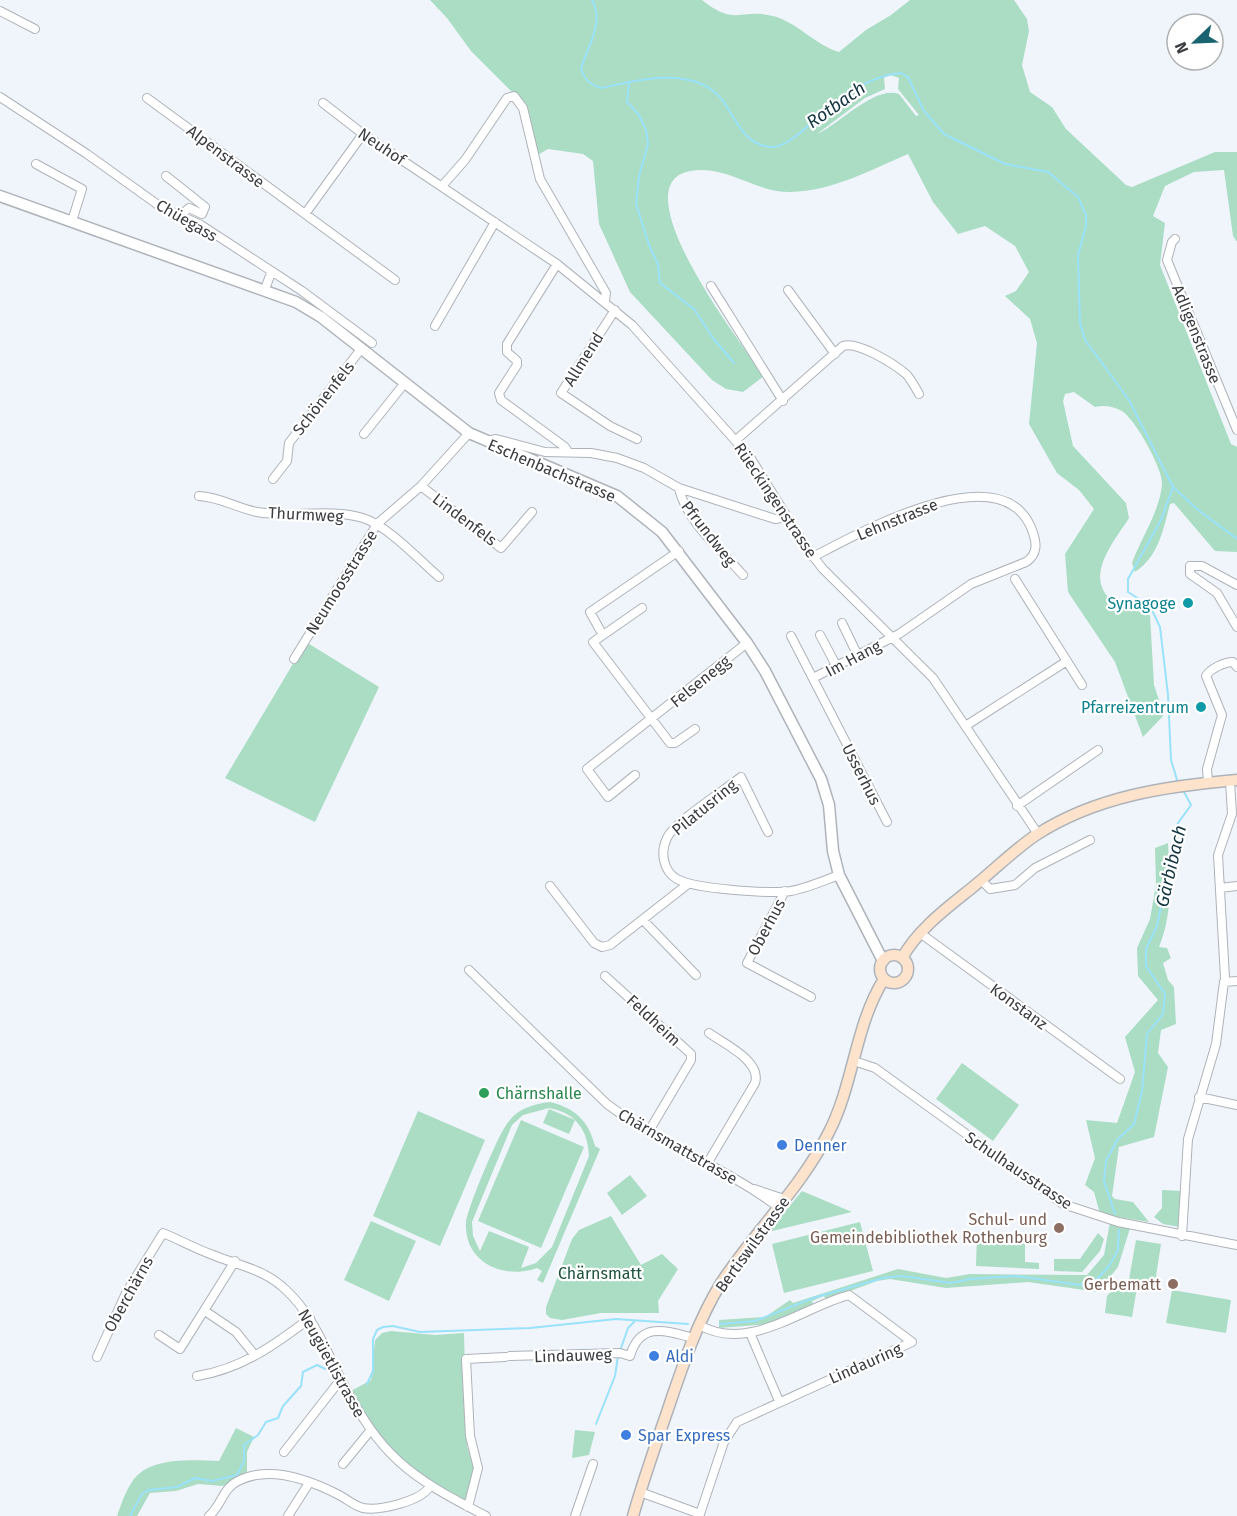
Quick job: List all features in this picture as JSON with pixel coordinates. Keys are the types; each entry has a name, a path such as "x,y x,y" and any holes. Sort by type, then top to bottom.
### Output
{"main road":[{"path":"902,958 920,933 1038,834 1095,805 1153,791 1234,780"},
{"path":"892,956 902,958 908,968 904,978 894,983 884,979 880,970 883,961 892,956"},
{"name":"Bertiswilstrasse","path":"633,1516 699,1325 730,1270 809,1167 832,1125 854,1061 868,1009 884,979"}],"street":[{"path":"0,11 35,29"},
{"path":"442,186 465,160 507,98 514,96 524,108 540,179 606,293 604,301"},
{"name":"Chüegass","path":"0,97 87,154 161,207 201,225 271,273 302,291 372,343"},
{"name":"Alpenstrasse","path":"147,98 395,280"},
{"name":"Neuhof","path":"323,104 363,134 442,186"},
{"path":"305,214 363,134"},
{"path":"36,164 82,189 72,221"},
{"path":"166,176 205,207 202,214 189,208 180,216"},
{"name":"Rüeckingenstrasse","path":"442,186 557,264 615,310 736,440 760,472 813,557 840,590 925,668 967,725 1017,806 1038,834"},
{"name":"Eschenbachstrasse","path":"0,196 265,289 309,309 469,433 485,442 617,496 642,514 678,551 747,643 765,671 821,779 829,805 833,851 839,875 883,961"},
{"path":"435,326 495,222"},
{"name":"Adligenstrasse","path":"1175,239 1167,260 1237,430"},
{"path":"557,264 507,344 507,352 517,361 499,397 566,447 568,452"},
{"path":"265,289 271,273"},
{"path":"711,286 783,400"},
{"path":"788,290 835,354"},
{"name":"Allmend","path":"615,310 561,393 610,426 637,440"},
{"path":"736,440 835,354 850,344 862,347 906,375 919,394"},
{"name":"Schönenfels","path":"273,479 288,461 289,443 361,349"},
{"path":"364,434 404,384"},
{"name":"Neumoosstrasse","path":"294,658 377,524 422,486 469,433"},
{"name":"Pfrundweg","path":"485,442 496,439 545,452 568,452 617,458 644,468 679,488 776,519 787,517"},
{"name":"Lindenfels","path":"422,486 501,548 532,512"},
{"name":"Pfrundweg","path":"679,488 682,501 688,510 743,575"},
{"name":"Thurmweg","path":"200,496 222,500 256,512 347,515 377,524"},
{"name":"Lehnstrasse","path":"813,557 919,508 949,499 992,498 1009,503 1021,511 1029,520 1036,542 1032,558 971,584 893,637"},
{"path":"377,524 439,577"},
{"path":"600,630 590,612 678,551"},
{"path":"1236,585 1202,566 1190,566 1190,574 1217,593 1237,627"},
{"path":"1015,579 1082,685"},
{"name":"Felsenegg","path":"642,608 593,642 673,744 695,729"},
{"path":"842,623 858,656"},
{"path":"820,635 837,667"},
{"name":"Im Hang","path":"791,636 837,726"},
{"name":"Im Hang","path":"813,678 893,637"},
{"name":"Felsenegg","path":"635,775 608,796 587,769 747,643"},
{"path":"967,725 1066,661"},
{"path":"1208,783 1207,769 1222,716 1206,676 1228,662 1233,662 1237,667"},
{"name":"Usserhus","path":"837,726 887,822"},
{"path":"1017,806 1098,750"},
{"name":"Pilatusring","path":"688,884 675,878 664,861 663,849 668,837 674,829 741,777 768,832"},
{"path":"1182,1236 1188,1139 1216,1044 1225,980 1218,855 1232,814 1234,780"},
{"path":"981,880 990,889 1015,885 1035,868 1090,840"},
{"path":"550,886 594,943 602,947 610,945 688,884 785,891 839,875"},
{"path":"1220,888 1237,886"},
{"name":"Oberhus","path":"785,891 747,963 811,997"},
{"path":"643,920 696,975"},
{"name":"Konstanz","path":"920,933 1120,1079"},
{"name":"Chärnsmattstrasse","path":"469,970 607,1104 649,1131 753,1189 762,1190 781,1203"},
{"name":"Feldheim","path":"605,976 691,1054 691,1060 649,1131"},
{"path":"1225,980 1237,981"},
{"name":"Feldheim","path":"707,1164 755,1083 757,1075 753,1066 709,1033"},
{"name":"Schulhausstrasse","path":"854,1061 875,1068 1063,1204 1090,1215 1182,1236 1237,1245"},
{"path":"1199,1096 1237,1105"},
{"name":"Neugüetlistrasse","path":"163,1233 213,1255 236,1261 272,1278 286,1289 310,1318 369,1431 399,1464 430,1486 486,1516"},
{"name":"Oberchärns","path":"97,1357 126,1293 163,1233"},
{"path":"159,1335 180,1349 236,1261"},
{"name":"Lindauring","path":"640,1492 700,1514 730,1430 742,1418 912,1342 849,1294 779,1324 750,1333 716,1333 699,1325"},
{"path":"205,1311 236,1332 253,1353"},
{"path":"197,1376 216,1373 249,1361 310,1318"},
{"name":"Lindauweg","path":"468,1507 478,1468 470,1436 466,1359 620,1353 630,1356 635,1341 645,1332 669,1333 693,1338"},
{"path":"750,1333 779,1401"},
{"path":"284,1452 341,1380"},
{"path":"343,1464 369,1431"},
{"path":"575,1516 593,1464"},
{"path":"209,1516 229,1488 241,1480 272,1474 309,1483 364,1508 412,1500 424,1495 430,1486"},
{"path":"288,1516 309,1483"}],"green space":[{"path":"430,0 702,0 713,8 731,15 762,14 782,19 830,49 839,52 910,0 1014,0 1027,19 1029,31 1022,65 1030,92 1052,107 1066,129 1126,185 1132,187 1215,152 1237,152 1237,242 1233,236 1224,170 1194,172 1165,186 1153,216 1165,223 1160,265 1231,444 1237,447 1237,552 1215,551 1174,503 1170,504 1155,550 1143,566 1135,572 1132,563 1161,494 1162,484 1158,467 1141,434 1122,411 1108,406 1095,407 1074,392 1065,394 1063,401 1073,446 1126,503 1129,518 1104,560 1101,583 1105,593 1115,603 1150,615 1154,685 1164,715 1143,737 1115,662 1068,592 1065,554 1094,509 1079,490 1057,473 1029,424 1037,343 1030,319 1005,296 1016,291 1029,272 1015,246 985,226 958,234 933,202 908,154 836,184 806,191 778,191 716,171 690,171 672,183 668,205 676,234 692,268 713,302 764,376 743,392 726,389 712,380 630,292 599,224 593,161 583,154 548,149 536,156 517,97 471,51 447,18","holes":["890,75 899,78 898,89 919,115 916,116 899,94 889,93 868,100 817,134 865,98 885,89 884,78"]},
{"path":"306,642 379,687 315,822 225,778"},
{"path":"1168,843 1169,909 1159,947 1167,948 1171,958 1163,963 1168,980 1174,987 1176,1024 1161,1030 1158,1053 1168,1067 1154,1137 1119,1147 1112,1196 1115,1199 1133,1202 1149,1222 1100,1214 1094,1192 1085,1185 1095,1158 1086,1120 1117,1123 1135,1072 1125,1037 1158,1000 1138,976 1137,948 1150,919 1156,885 1155,848"},
{"path":"962,1063 1019,1105 993,1141 936,1099"},
{"path":"550,1102 567,1108 580,1117 589,1129 595,1146 600,1149 543,1283 537,1280 542,1271 537,1268 512,1272 500,1270 479,1258 467,1237 466,1223 477,1187 504,1128 522,1110","holes":["549,1108 558,1110 579,1124 586,1138 589,1156 552,1247 536,1263 521,1268 529,1247 489,1231 480,1251 473,1236 472,1222 512,1125 523,1115"]},
{"path":"549,1109 575,1120 569,1134 543,1123"},
{"path":"418,1111 485,1140 440,1246 373,1216"},
{"path":"521,1120 584,1147 541,1248 478,1221"},
{"path":"630,1175 647,1196 622,1215 607,1193"},
{"path":"1162,1190 1182,1191 1180,1227 1163,1224 1154,1217 1162,1208"},
{"path":"802,1191 852,1212 768,1232"},
{"name":"Chärnsmatt","path":"611,1216 641,1265 662,1254 678,1269 658,1301 659,1313 601,1313 562,1320 550,1318 546,1314 546,1307 572,1239 579,1230"},
{"path":"371,1221 416,1241 389,1301 344,1280"},
{"path":"860,1222 873,1271 784,1293 772,1244"},
{"path":"1110,1222 1131,1225 1118,1267 1098,1292 1028,1282 946,1288 890,1279 877,1281 826,1300 824,1296 812,1301 814,1306 769,1324 719,1328 719,1320 765,1317 790,1300 793,1303 898,1269 946,1278 970,1274 1087,1275 1104,1255"},
{"path":"1098,1233 1104,1239 1100,1251 1082,1272 1054,1271 1054,1259 1080,1259"},
{"path":"977,1236 1025,1238 1025,1262 1039,1263 1039,1269 976,1266"},
{"path":"1136,1240 1161,1244 1154,1289 1128,1285"},
{"path":"1117,1285 1137,1288 1132,1317 1105,1313 1107,1296"},
{"path":"1172,1290 1231,1300 1226,1333 1166,1323"},
{"path":"391,1331 435,1335 464,1333 467,1446 475,1473 467,1500 454,1496 426,1479 400,1458 379,1435 351,1391 371,1380 375,1340 382,1333"},
{"path":"236,1428 254,1437 247,1452 247,1472 223,1486 198,1484 176,1491 150,1493 137,1516 117,1516 127,1490 139,1474 171,1461 219,1461"},
{"path":"575,1430 595,1432 589,1455 572,1458"}],"waterway":[{"name":"Rotbach","path":"592,0 596,9 596,26 581,69 588,81 601,88 657,78 686,79 700,83 719,97 751,140 773,147 787,142 853,90 872,80 901,73 908,77 924,111 944,134 1005,164 1048,172 1078,197 1086,215 1086,226 1078,255 1080,323 1085,340 1129,400 1173,487 1197,509 1237,539"},
{"path":"629,83 627,102 639,115 646,130 648,144 639,176 636,204 649,245 658,264 660,283 694,309 713,338 734,363"},
{"name":"Gärbibach","path":"1173,487 1161,520 1128,579 1128,592 1150,606 1160,627 1168,695 1171,760 1178,783"},
{"name":"Gärbibach","path":"1115,1214 1104,1181 1106,1161 1117,1140 1134,1124 1142,1091 1147,1034 1163,1014 1165,994 1146,966 1146,949 1157,926 1178,823 1191,805 1183,790"},
{"path":"720,1324 755,1321 813,1298 883,1278 902,1276 951,1283 970,1279 1016,1276 1080,1285 1097,1279 1109,1266 1118,1250 1119,1230"},
{"path":"367,1384 373,1371 373,1339 377,1330 383,1327 393,1326 420,1332 530,1328 616,1319 688,1324"},
{"path":"621,1348 628,1328 634,1322"},
{"path":"596,1424 615,1376 618,1356"},
{"path":"130,1516 142,1494 148,1490 177,1487 195,1478 212,1481 237,1475 244,1461 244,1445 258,1435 266,1422 278,1418 283,1406 301,1386 303,1372 317,1365 332,1372"}],"place":[{"name":"Synagoge","path":"1188,603"},
{"name":"Pfarreizentrum","path":"1201,707"},
{"name":"Chärnshalle","path":"484,1093"},
{"name":"Denner","path":"782,1145"},
{"name":"Schul- und Gemeindebibliothek Rothenburg","path":"1059,1228"},
{"name":"Gerbematt","path":"1173,1284"},
{"name":"Aldi","path":"654,1356"},
{"name":"Spar Express","path":"626,1435"}]}
